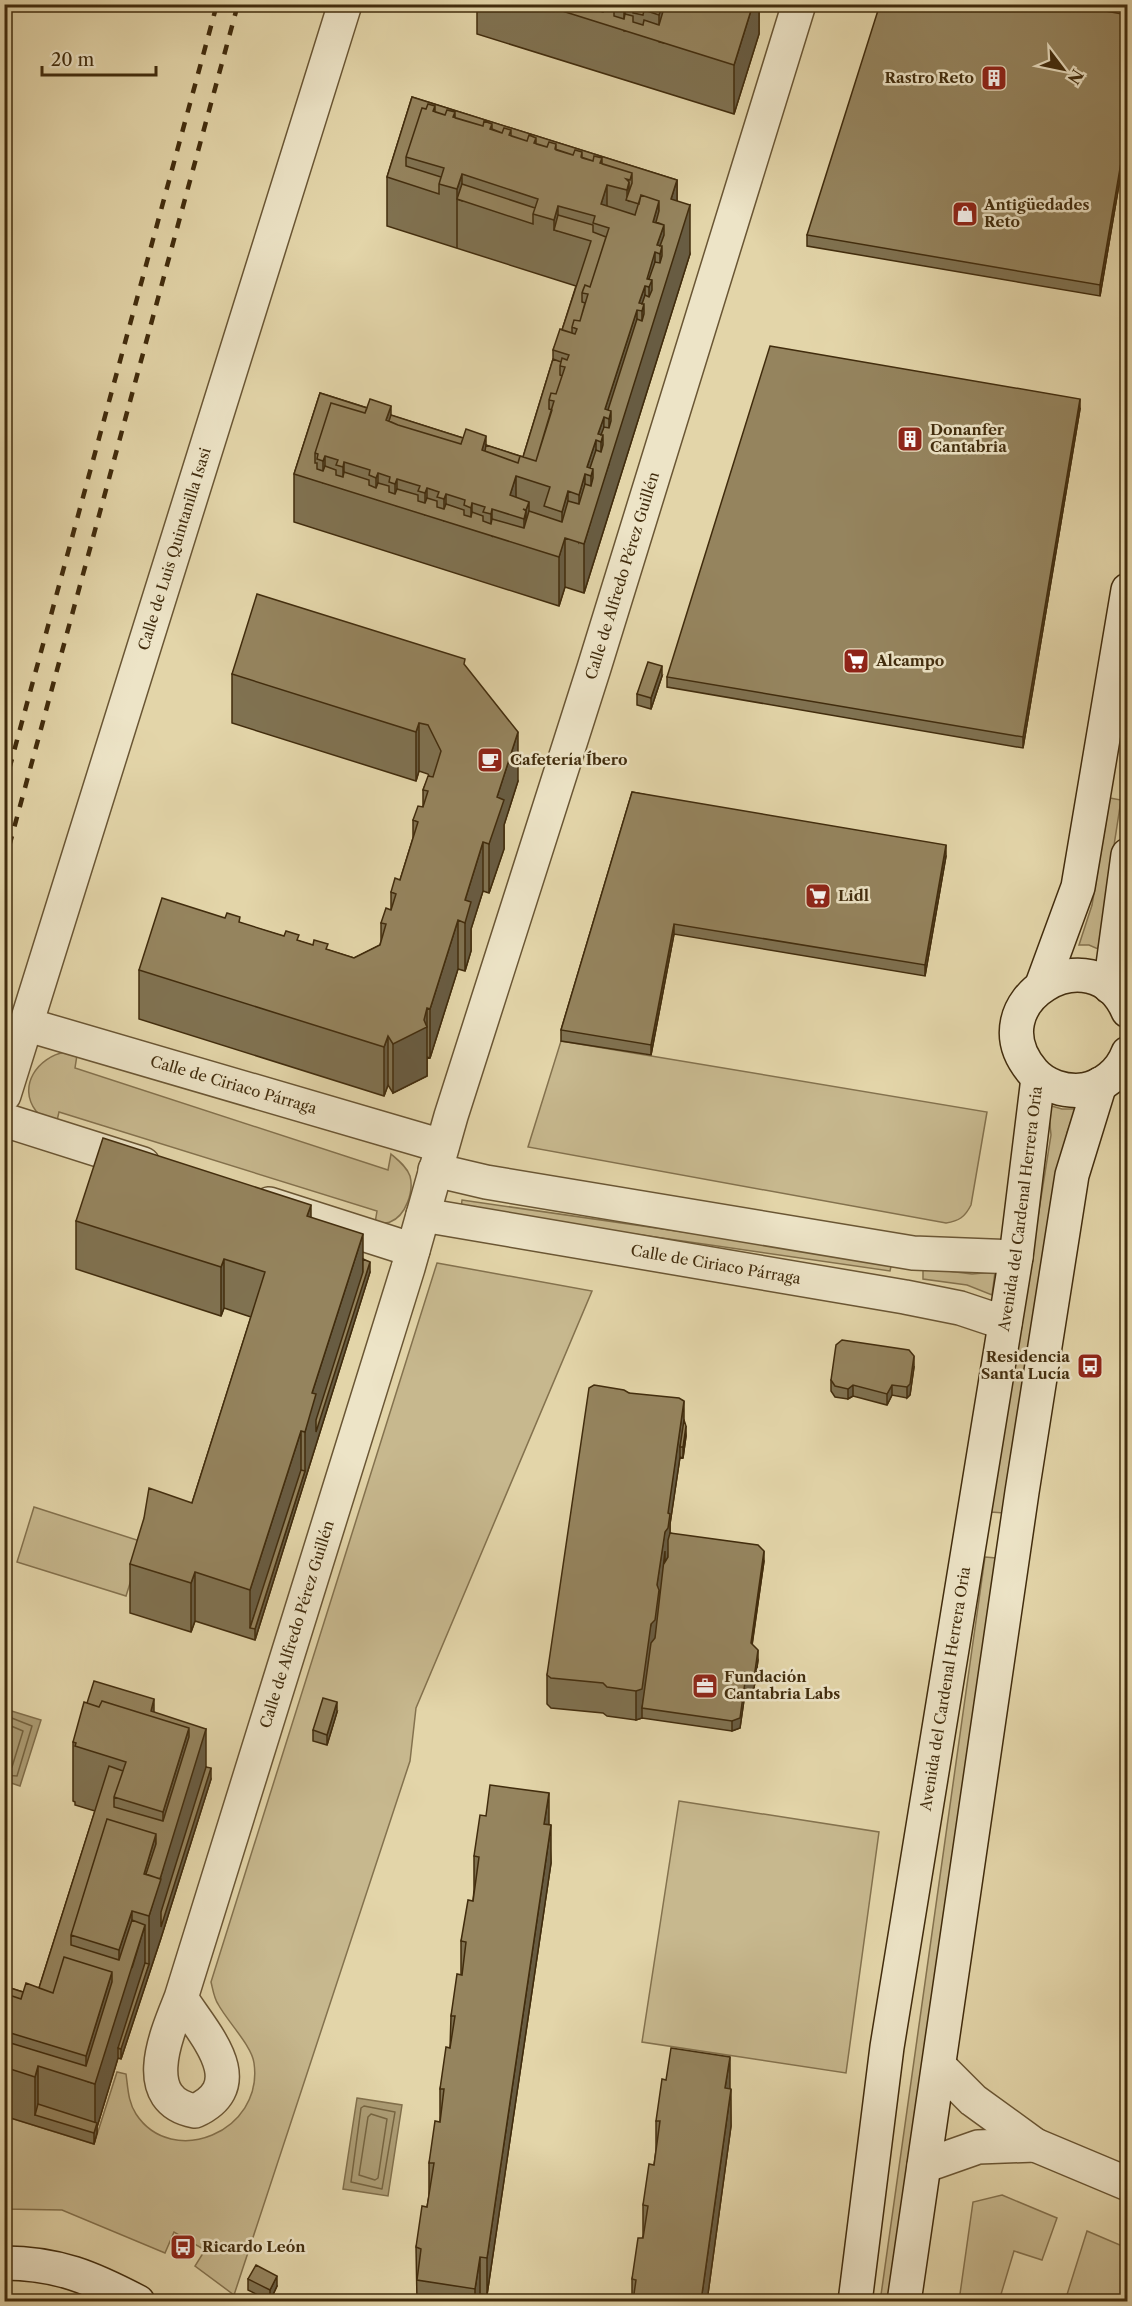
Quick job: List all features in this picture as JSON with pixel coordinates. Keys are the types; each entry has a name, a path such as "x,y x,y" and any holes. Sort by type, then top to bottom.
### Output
{"street":[{"name":"Calle de Luis Quintanilla Isasi","path":"4,1095 345,4"},
{"name":"Calle de Alfredo Pérez Guillén","path":"181,1998 413,1250 438,1158 594,668 799,4"},
{"name":"Avenida del Cardenal Herrera Oria","path":"1117,1072 1085,1090 1069,1090 1053,1086 1038,1078 1022,1057 1017,1031 1024,1005 1042,985 1078,887 1128,590"},
{"path":"1119,999 1128,855"},
{"path":"1042,985 1065,976 1089,976 1119,999"},
{"name":"Calle de Ciriaco Párraga","path":"27,1025 438,1158 486,1182 913,1253 1016,1257"},
{"name":"Avenida del Cardenal Herrera Oria","path":"904,2301 1022,1492 1072,1175 1117,1072"},
{"name":"Avenida del Cardenal Herrera Oria","path":"855,2301 887,2047 1016,1257 1038,1078"},
{"path":"4,1120 169,1172"},
{"path":"237,1194 413,1250"},
{"name":"Calle de Ciriaco Párraga","path":"423,1215 905,1297 960,1308 1005,1323"},
{"path":"939,2066 972,2100 1035,2145 1128,2184"},
{"path":"924,2166 978,2147 1035,2145"},
{"path":"4,2263 59,2267 91,2277 138,2301"}],"shaded area":[{"path":"1110,798 1121,800 1098,949 1089,945 1079,945 1092,905"},
{"path":"561,1041 987,1112 971,1205 961,1218 946,1223 528,1147"},
{"path":"65,1052 77,1055 75,1068 388,1170 391,1154 409,1173 410,1196 396,1219 387,1223 375,1223 377,1211 59,1112 56,1125 36,1111 29,1092 30,1083 39,1066 55,1055"},
{"path":"1048,1105 1062,1109 1075,1109 1067,1133 1004,1513 991,1512 1051,1135"},
{"path":"462,1200 892,1262 890,1271 461,1209"},
{"path":"437,1263 592,1291 416,1708 410,1761 234,2295 195,2266 205,2250 174,2232 165,2253 62,2210 5,2209 4,2116 94,2144 117,2072 126,2074 130,2100 136,2114 152,2130 171,2139 192,2140 212,2135 231,2124 245,2108 253,2087 254,2063 249,2049 217,2002 211,1982"},
{"path":"923,1268 972,1274 995,1272 992,1295 967,1285 923,1279"},
{"path":"34,1507 143,1542 126,1596 17,1562"},
{"path":"985,1557 996,1558 889,2301 880,2302"},
{"path":"679,1801 879,1832 846,2073 642,2042"},
{"path":"1002,2195 1057,2218 1042,2260 1014,2251 999,2301 959,2301 973,2202"},
{"path":"1087,2231 1127,2248 1127,2301 1065,2301"}],"water":[{"path":"5,1709 41,1720 20,1786 5,1781"},
{"path":"357,2098 402,2105 388,2196 343,2189"}],"building":[{"path":"540,4 583,6 584,4 595,4 596,10 603,12 604,7 614,10 614,16 624,19 625,14 633,16 633,22 643,25 644,20 659,25 664,8 672,11 674,4 753,4 734,65"},
{"path":"614,4 662,4 659,15 644,10 643,15 633,13 634,7 625,5 624,10"},
{"path":"880,4 1066,4 1128,15 1128,122 1100,285 807,235"},
{"path":"412,97 677,180 671,199 690,205 584,544 565,538 559,557 294,474 320,393 367,408 365,413 331,403 315,453 317,469 323,471 325,466 336,470 336,475 343,477 344,472 369,480 369,485 376,488 378,483 389,486 389,492 395,494 397,489 418,495 418,501 425,503 427,498 437,501 437,507 444,509 446,504 464,510 464,515 471,517 472,512 483,516 483,521 491,524 492,519 524,528 529,511 562,522 568,501 579,504 585,484 591,486 593,469 590,468 596,450 601,452 603,435 601,435 604,427 609,428 611,421 611,411 608,410 637,319 642,321 644,304 642,304 645,295 649,297 652,290 652,280 649,279 655,262 660,263 662,256 662,246 660,246 664,235 664,225 656,222 659,201 641,195 639,204 626,200 632,183 632,173 602,164 602,158 594,156 593,161 582,158 582,152 575,150 573,155 556,150 556,144 549,142 547,147 536,144 536,138 529,135 527,141 511,136 511,130 504,128 502,133 492,129 492,124 484,121 483,126 455,118 455,112 447,110 445,115 435,112 435,106 428,104 426,109 422,108 406,157 406,166 441,177 439,194 387,177"},
{"path":"428,104 435,106 433,111 445,115 447,110 455,112 453,117 483,126 484,121 492,124 490,129 502,133 504,128 511,130 509,135 527,141 529,135 536,138 534,143 547,147 549,142 556,144 555,149 573,155 575,150 582,152 581,157 593,161 594,156 602,158 600,163 632,173 630,180 626,179 629,182 627,190 607,185 601,204 635,215 641,195 659,201 653,222 664,225 657,245 662,246 660,254 655,252 647,279 652,280 649,287 645,286 639,303 644,304 642,311 637,310 605,409 611,411 609,419 604,417 598,434 603,435 601,442 596,440 587,467 593,469 591,476 585,474 579,495 568,491 562,512 544,506 550,487 516,476 510,495 529,502 526,510 523,509 526,511 524,519 492,509 491,514 483,512 485,507 472,503 471,508 464,505 465,500 446,494 444,499 437,497 439,492 427,488 425,493 418,491 420,486 397,479 395,484 389,482 390,477 378,473 376,478 369,475 370,470 344,462 343,467 336,465 338,460 325,456 323,461 317,459 318,454 315,453 331,403 365,413 370,399 391,406 386,420 398,425 461,444 466,429 486,436 482,450 518,463 520,456 536,461 554,401 549,400 551,393 556,394 565,367 560,366 562,358 567,360 569,355 553,350 560,329 575,334 577,329 572,327 574,320 580,321 588,294 582,293 585,285 590,287 609,228 593,223 595,216 558,206 554,220 533,214 538,199 462,174 457,189 439,184 444,168 406,157 422,108 426,109"},
{"path":"462,184 535,208 533,224 457,199"},
{"path":"558,215 593,225 593,232 606,237 590,287 585,285 582,293 582,302 585,303 580,321 574,320 572,333 562,330 591,241 554,230"},
{"path":"770,346 1080,399 1023,737 667,677"},
{"path":"553,359 561,362 560,375 562,376 556,394 551,393 549,409 552,410 536,461 523,457"},
{"path":"391,415 463,438 461,444 398,425 389,421"},
{"path":"486,445 520,456 518,463 485,451"},
{"path":"257,594 465,659 464,664 518,732 497,797 504,800 489,844 483,842 465,900 471,902 465,923 458,920 430,1009 427,1008 424,1020 427,1027 393,1044 388,1036 384,1047 139,970 162,898 225,918 227,913 240,917 239,922 284,936 286,931 299,935 297,940 313,945 314,940 328,944 326,949 354,958 380,945 386,924 381,923 386,908 391,910 396,894 391,892 395,878 400,880 418,822 413,820 418,806 423,807 428,791 423,790 428,776 433,777 441,751 428,725 419,723 416,732 232,674"},
{"path":"648,662 662,666 651,698 637,694"},
{"path":"632,792 946,845 925,965 674,924 651,1045 561,1030"},
{"path":"103,1138 311,1205 307,1216 363,1234 312,1393 316,1394 305,1432 301,1431 250,1590 195,1572 191,1583 130,1564 144,1518 149,1488 192,1503 265,1272 224,1259 221,1267 76,1221"},
{"path":"363,1259 370,1262 316,1432 316,1420 363,1272"},
{"path":"842,1340 909,1350 914,1356 910,1384 907,1387 892,1385 887,1394 853,1385 848,1389 835,1386 831,1380 836,1345"},
{"path":"594,1385 624,1390 629,1393 679,1398 684,1401 668,1513 670,1514 668,1528 665,1532 657,1585 659,1590 655,1620 651,1624 642,1689 636,1691 607,1687 603,1683 551,1678 547,1675 589,1388"},
{"path":"684,1420 686,1426 683,1447 680,1447"},
{"path":"301,1470 305,1471 255,1629 250,1628"},
{"path":"670,1533 758,1545 764,1551 751,1643 758,1650 754,1678 745,1682 740,1718 732,1721 642,1708 651,1643 655,1638 665,1551 665,1562 668,1557"},
{"path":"94,1681 154,1699 151,1711 206,1729 160,1879 146,1874 156,1844 156,1834 107,1819 71,1935 71,1945 119,1960 132,1920 145,1925 95,2084 38,2066 35,2077 4,2067 4,2041 86,2066 112,1982 112,1972 64,1957 53,1993 39,1988 109,1766 123,1771 114,1797 114,1807 163,1821 189,1737 189,1728 102,1701 99,1707 87,1703"},
{"path":"323,1698 337,1702 327,1735 313,1730"},
{"path":"102,1701 189,1728 163,1812 114,1797 126,1762 75,1746 76,1743 73,1742 84,1702 99,1707"},
{"path":"206,1767 211,1768 161,1927 161,1912"},
{"path":"490,1785 549,1793 544,1824 551,1825 487,2258 480,2257 475,2289 417,2280 421,2249 416,2247 422,2206 427,2207 434,2163 429,2163 435,2121 440,2122 444,2089 440,2089 446,2047 450,2048 455,2016 451,2016 457,1974 462,1975 466,1942 461,1941 468,1900 473,1901 479,1857 474,1856 480,1815 486,1816"},
{"path":"107,1819 156,1834 144,1874 161,1879 149,1916 132,1911 119,1950 71,1935"},
{"path":"64,1957 112,1972 86,2056 4,2031 4,2009 9,1995 21,1999 26,1983 53,1993"},
{"path":"145,1963 149,1964 121,2049 118,2048"},
{"path":"4,1986 23,1992 21,1999 9,1995 4,2009"},
{"path":"671,2048 730,2057 725,2088 731,2089 701,2301 633,2301 636,2280 632,2279 638,2238 643,2238 648,2206 643,2205 649,2164 654,2165 660,2121 656,2121 662,2079 666,2080"},
{"path":"38,2104 97,2123 94,2133 35,2115"},
{"path":"256,2265 277,2276 270,2290 248,2279"}],"railway":[{"path":"4,788 217,4"},
{"path":"4,865 238,4"}],"place":[{"name":"Rastro Reto","path":"994,78"},
{"name":"Antigüedades Reto","path":"965,214"},
{"name":"Donanfer Cantabria","path":"910,439"},
{"name":"Alcampo","path":"856,661"},
{"name":"Cafetería Íbero","path":"490,760"},
{"name":"Lidl","path":"818,896"},
{"name":"Residencia Santa Lucía","path":"1090,1366"},
{"name":"Fundación Cantabria Labs","path":"705,1686"},
{"name":"Ricardo León","path":"183,2247"}]}
